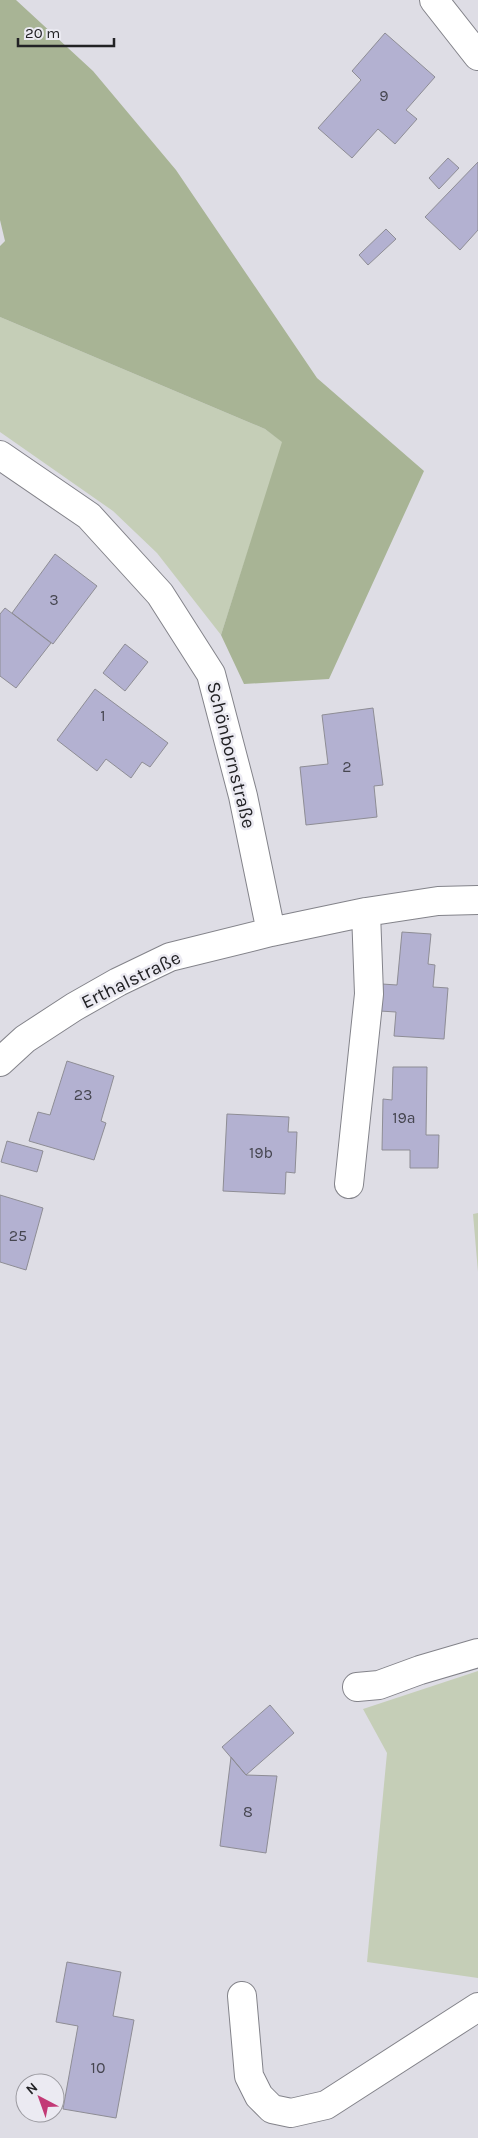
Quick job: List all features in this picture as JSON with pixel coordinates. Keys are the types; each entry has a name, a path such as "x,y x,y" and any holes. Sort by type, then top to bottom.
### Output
{"street":[{"path":"434,0 478,56"},
{"name":"Schönbornstraße","path":"0,455 89,516 160,594 211,674 243,796 271,932"},
{"name":"Erthalstraße","path":"0,1062 25,1039 118,982 170,957 271,932 366,912 438,902 478,900"},
{"path":"349,1184 369,994 366,912"},
{"path":"357,1687 379,1685 420,1670 478,1653"},
{"path":"242,1996 249,2076 259,2096 272,2109 291,2113 326,2106 478,2007"}],"green space":[{"path":"0,0 16,0 93,71 176,170 317,378 424,471 329,679 244,684 221,635 282,442 265,429 0,317 0,246 5,241 0,220"},
{"path":"0,317 265,429 283,442 221,635 157,553 113,511 0,432"},
{"path":"478,1213 478,1272 473,1214"},
{"path":"478,1671 478,1978 367,1962 387,1753 363,1709"}],"building":[{"path":"385,33 435,77 406,110 417,119 395,144 378,129 352,158 318,128 361,80 352,71"},
{"path":"448,158 459,168 439,189 429,178"},
{"path":"478,162 478,230 460,250 425,217"},
{"path":"386,229 396,239 368,265 359,255"},
{"path":"55,554 97,586 53,644 12,613"},
{"path":"5,608 51,643 16,688 0,676 0,614"},
{"path":"125,644 148,662 125,691 103,673"},
{"path":"95,689 168,743 150,767 142,762 131,778 106,759 97,771 57,740"},
{"path":"373,708 383,785 374,786 377,817 306,825 300,767 328,764 322,715"},
{"path":"402,932 431,934 428,964 435,965 433,987 448,988 444,1039 394,1036 396,1012 380,1011 382,984 397,985"},
{"path":"67,1061 114,1076 101,1121 106,1123 94,1160 29,1141 38,1112 50,1115"},
{"path":"393,1067 427,1067 426,1135 439,1135 438,1168 410,1168 410,1150 382,1150 383,1099 392,1100"},
{"path":"227,1114 289,1117 288,1132 297,1132 295,1173 286,1172 285,1194 223,1191"},
{"path":"7,1141 43,1151 37,1172 1,1162"},
{"path":"0,1195 43,1208 26,1270 0,1262"},
{"path":"270,1705 294,1733 246,1775 222,1747"},
{"path":"231,1757 246,1775 277,1776 266,1853 220,1846"},
{"path":"67,1962 121,1972 113,2016 134,2020 116,2118 65,2109 65,2098 78,2026 56,2022"}]}
